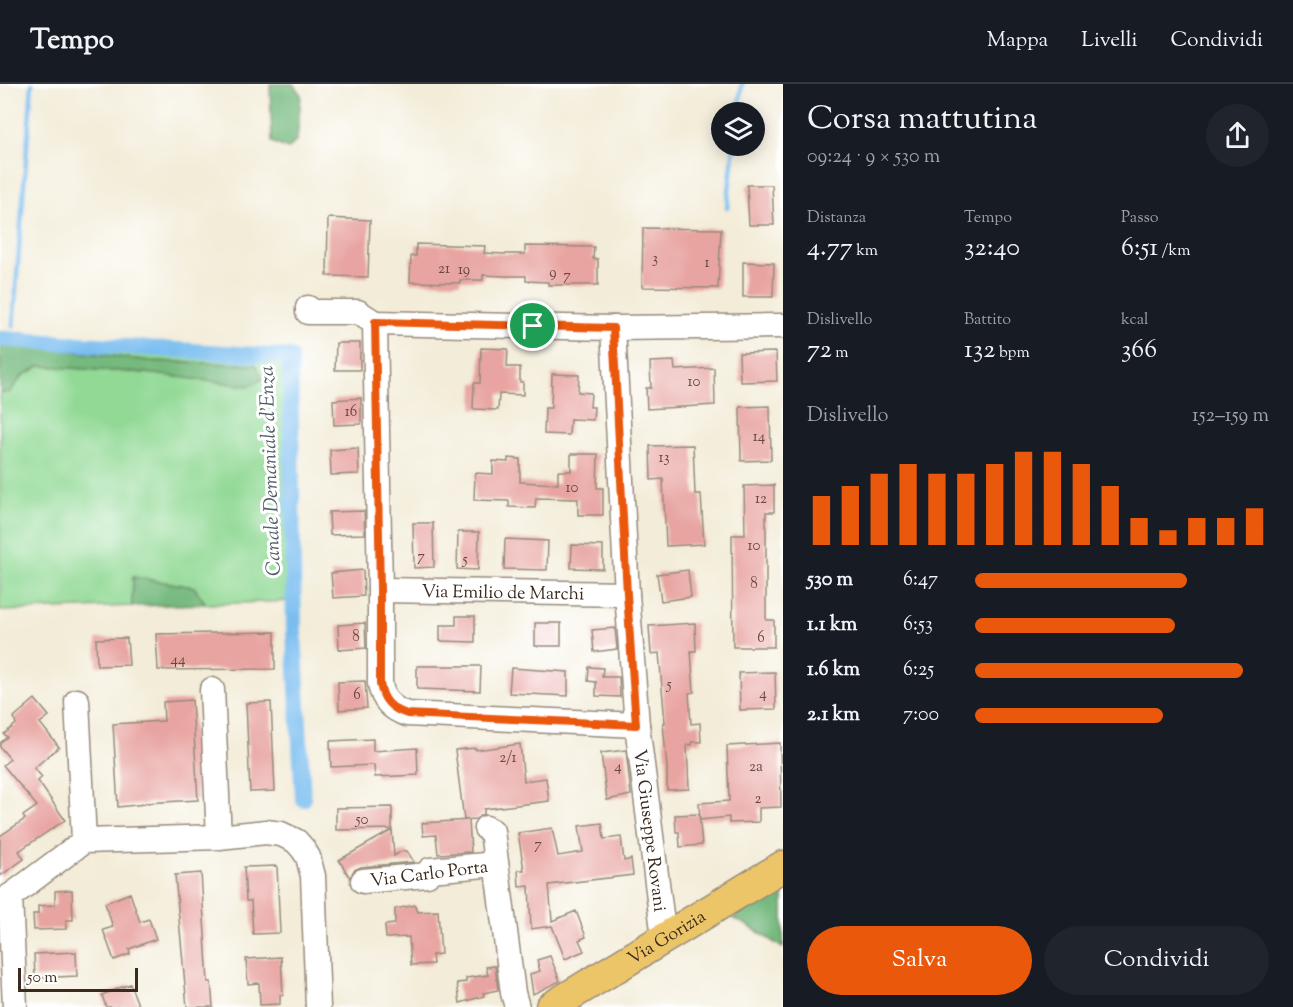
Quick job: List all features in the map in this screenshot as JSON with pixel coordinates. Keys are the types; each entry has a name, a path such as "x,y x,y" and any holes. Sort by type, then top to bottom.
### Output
{"main road":[{"name":"Via Gorizia","path":"551,1007 783,866"}],"street":[{"path":"308,308 308,312 358,312 375,322 613,328 783,326"},
{"path":"375,322 380,684 382,694 388,704 397,711 407,714 636,725"},
{"name":"Via Giuseppe Rovani","path":"613,328 636,725 664,938"},
{"name":"Via Emilio de Marchi","path":"380,590 627,594"},
{"path":"212,690 219,837"},
{"path":"77,701 84,841"},
{"name":"Via Carlo Porta","path":"486,828 492,831 513,993 518,1007"},
{"path":"15,1007 5,900 84,841 219,837 266,832 281,834 296,841 308,857 313,876 318,1007"},
{"name":"Via Carlo Porta","path":"363,882 427,875 430,870 496,864"}],"green space":[{"path":"270,84 293,84 301,95 297,140 288,149 272,142"},
{"path":"0,332 33,334 47,348 151,361 256,365 263,379 249,386 146,373 40,366 22,376 10,392 0,393"},
{"path":"40,342 290,357 293,601 206,604 194,587 133,577 132,606 0,611 0,393 10,392 22,376 40,366 146,373 249,386 256,365 151,361 47,348"},
{"path":"133,577 194,587 206,604 132,606"},
{"path":"783,887 783,948 732,918"}],"building":[{"path":"747,185 772,185 774,225 749,225"},
{"path":"328,218 370,220 368,277 327,276"},
{"path":"643,228 721,229 718,288 642,287"},
{"path":"416,244 485,246 484,253 505,254 525,254 525,246 594,247 593,259 598,259 598,285 548,285 548,282 526,281 526,276 483,275 483,280 460,280 460,283 410,282 411,256 416,256"},
{"path":"743,262 774,263 773,297 743,297"},
{"path":"336,343 360,343 360,370 335,370"},
{"path":"481,348 508,349 507,367 520,367 523,395 499,394 498,410 473,409 474,383 480,383"},
{"path":"776,352 777,381 740,382 739,353"},
{"path":"674,361 675,370 714,368 715,405 647,409 646,388 651,388 650,362"},
{"path":"552,374 579,375 578,392 591,393 590,407 594,407 593,420 570,419 569,435 544,434 545,408 551,408"},
{"path":"361,398 361,424 334,425 333,400"},
{"path":"770,406 771,460 741,461 740,407"},
{"path":"693,445 695,494 701,494 704,544 666,546 663,479 651,480 650,446"},
{"path":"358,448 359,474 331,475 330,450"},
{"path":"571,454 598,454 597,488 603,488 603,515 578,515 578,499 536,498 535,508 509,507 509,501 474,500 475,473 493,474 493,461 508,462 508,458 520,459 520,482 558,484 558,471 571,471"},
{"path":"774,485 774,512 766,512 766,620 774,620 774,647 733,647 732,535 745,535 744,486"},
{"path":"364,511 365,534 330,535 329,512"},
{"path":"413,523 433,523 434,567 414,568"},
{"path":"458,532 479,532 478,570 457,569"},
{"path":"505,539 548,541 547,570 504,569"},
{"path":"572,545 603,546 603,569 571,568"},
{"path":"363,570 364,596 333,598 331,573"},
{"path":"688,570 691,597 661,601 657,574"},
{"path":"456,616 475,616 475,642 440,641 440,625 456,625"},
{"path":"365,623 366,648 339,650 338,625"},
{"path":"535,623 561,623 561,646 535,646"},
{"path":"695,623 696,651 691,651 694,692 689,693 691,724 700,723 701,742 692,742 692,745 687,745 689,789 667,790 663,723 665,723 659,653 651,654 649,626"},
{"path":"615,628 617,649 594,652 592,630"},
{"path":"275,632 275,669 158,670 156,634"},
{"path":"127,638 129,665 97,666 96,639"},
{"path":"417,666 481,666 480,691 417,689"},
{"path":"589,667 603,668 602,677 619,677 620,697 596,696 596,682 588,681"},
{"path":"511,668 568,672 568,696 509,693"},
{"path":"775,672 776,709 740,710 739,673"},
{"path":"365,681 367,708 339,710 338,682"},
{"path":"35,699 49,716 40,723 59,747 34,768 42,777 38,781 65,820 19,851 24,859 0,876 0,836 25,819 23,816 37,806 3,765 10,759 0,747 0,743 7,737 4,734 16,724 14,717"},
{"path":"192,700 198,800 118,807 113,724 164,721 163,702"},
{"path":"271,702 275,791 250,792 246,703"},
{"path":"373,739 373,751 417,748 418,775 375,777 374,765 331,767 330,741"},
{"path":"780,743 781,807 759,808 759,822 729,823 729,817 700,820 699,803 729,801 727,746"},
{"path":"520,744 524,781 546,778 549,801 484,809 484,814 476,819 464,820 455,750 476,748 476,750"},
{"path":"626,750 631,795 607,800 601,753"},
{"path":"392,807 392,829 336,830 336,808"},
{"path":"699,814 702,845 680,847 675,815"},
{"path":"469,820 471,852 438,854 436,835 423,836 422,823"},
{"path":"602,823 604,839 621,837 624,861 631,859 633,875 549,885 552,921 576,911 586,937 579,940 584,951 565,959 552,926 531,929 529,886 519,887 518,870 524,870 518,833 552,828 558,856 583,852 579,826"},
{"path":"392,830 394,856 407,851 414,862 361,867 354,870 350,878 339,860"},
{"path":"277,866 280,933 253,934 251,901 246,901 244,867"},
{"path":"201,873 208,982 211,982 213,1007 187,1007 175,875"},
{"path":"72,890 73,920 66,920 66,929 34,930 33,914 38,914 38,906 55,905 55,891"},
{"path":"130,893 140,922 149,919 156,939 129,949 130,954 114,960 103,930 113,927 105,903"},
{"path":"415,905 418,912 438,911 441,954 432,955 433,964 411,965 409,937 386,938 385,925 395,924 395,909"},
{"path":"76,952 77,976 35,978 34,954"},
{"path":"550,956 560,981 533,994 530,974 540,971 537,960"},
{"path":"281,957 283,995 280,995 280,1004 260,1005 259,983 248,984 246,959"},
{"path":"495,966 498,990 483,993 484,996 460,1003 457,983 466,982 466,978 488,975 486,967"},
{"path":"130,984 139,1007 106,1007 102,995"}],"waterway":[{"path":"13,326 32,84"},
{"path":"739,102 742,84"},
{"path":"727,208 733,156"},
{"name":"Canale Demaniale d'Enza","path":"0,339 290,357 294,632 303,799"}],"route":[{"path":"375,322 533,326 613,328 636,725 407,714 397,711 388,704 382,694 380,684 375,322"}]}
